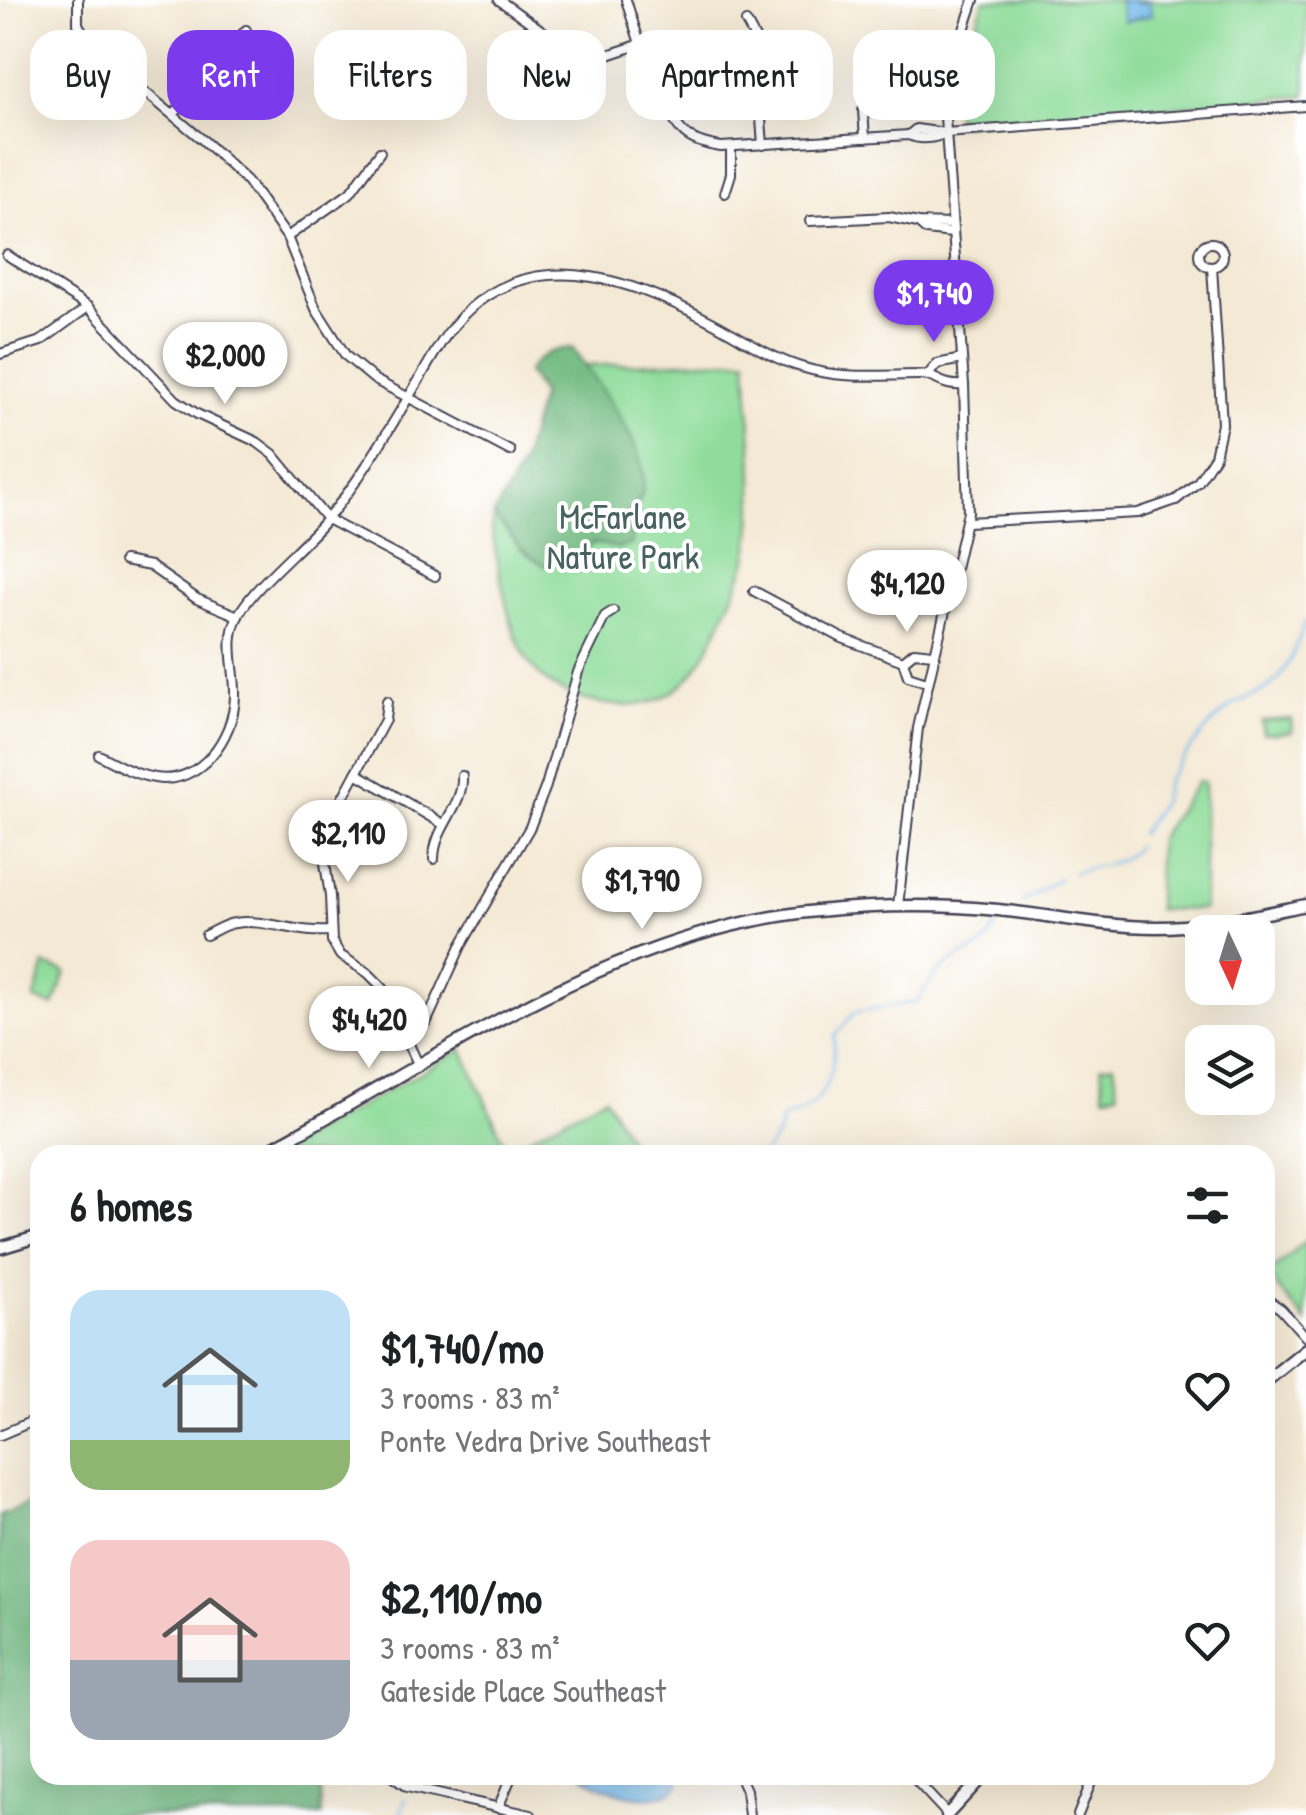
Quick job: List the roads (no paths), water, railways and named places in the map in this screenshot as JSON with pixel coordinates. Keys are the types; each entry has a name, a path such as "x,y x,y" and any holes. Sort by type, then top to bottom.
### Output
{"street":[{"path":"78,0 78,24 92,48 167,111"},
{"path":"498,0 576,54 600,58 626,49"},
{"path":"626,0 636,30"},
{"path":"898,906 913,763 927,682 967,522 964,385 945,132 950,71 974,0"},
{"path":"746,22 761,49 763,146"},
{"path":"676,120 694,140 731,148 908,135 932,138 945,132 1306,106"},
{"path":"177,120 247,182 286,237 316,309 336,343 358,368 510,451"},
{"path":"863,120 864,138"},
{"path":"725,193 731,174 731,148"},
{"path":"286,237 350,193 380,152"},
{"path":"810,221 889,217 952,229"},
{"path":"6,254 88,307 176,400 257,442 272,454 327,519 436,576"},
{"path":"967,522 1138,513 1176,500 1198,482 1215,456 1222,424 1212,267"},
{"path":"99,755 139,774 168,779 190,773 208,760 228,726 234,703 230,648 238,616 327,519 365,468 454,325 476,303 514,282 565,273 602,279 705,318 799,367 851,376 928,375 940,384 964,385"},
{"path":"0,354 41,341 88,307"},
{"path":"928,375 938,364 962,359"},
{"path":"124,560 150,566 196,598 238,616"},
{"path":"754,590 842,638 902,661 908,676 927,682"},
{"path":"404,1034 427,1021 462,946 530,827 546,786 578,672 605,616 613,611"},
{"path":"902,661 914,652 934,654"},
{"path":"386,701 385,720 324,832 330,931 340,955 382,988 419,1066"},
{"path":"356,773 443,824"},
{"path":"434,859 435,843 460,794 462,776"},
{"path":"168,779 169,792"},
{"path":"277,1145 592,972 732,924 788,914 898,906 980,908 1156,927 1213,923 1306,905"},
{"path":"206,935 234,922 300,932 330,931"},
{"path":"0,1248 30,1242"},
{"path":"1275,1304 1306,1337"},
{"path":"1275,1374 1306,1349"},
{"path":"0,1435 30,1422"},
{"path":"404,1785 531,1815"},
{"path":"498,1808 508,1785"},
{"path":"744,1785 749,1815"},
{"path":"921,1785 948,1815 975,1785"},
{"path":"1078,1815 1090,1785"}],"water":[{"path":"1119,0 1135,0 1137,4 1148,1 1152,15 1124,22"},
{"path":"598,1785 678,1785 669,1792 645,1797"}],"waterway":[{"path":"1140,834 1161,803 1168,778 1207,728 1232,705 1277,680 1306,621"},
{"path":"1073,873 1124,858 1136,846"},
{"path":"1021,903 1060,878"},
{"path":"770,1145 783,1117 809,1107 825,1088 833,1063 834,1037 855,1012 916,1002 942,969 982,946 998,920"},
{"path":"400,1815 406,1799"}],"park label":[{"name":"McFarlane Nature Park","path":"623,536"}]}
